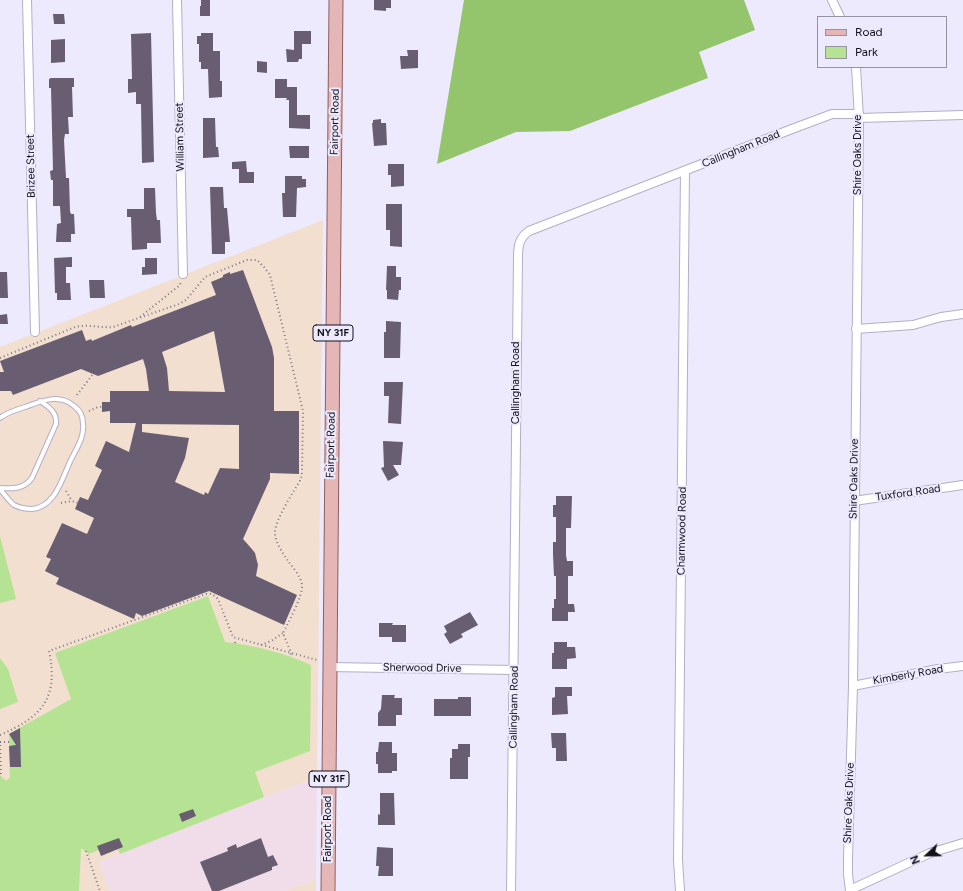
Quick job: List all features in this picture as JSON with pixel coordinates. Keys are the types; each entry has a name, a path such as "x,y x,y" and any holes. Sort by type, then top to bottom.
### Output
{"main road":[{"name":"Fairport Road","path":"328,891 336,0"}],"street":[{"name":"Brizee Street","path":"27,0 35,332"},
{"name":"William Street","path":"177,0 184,274"},
{"path":"832,0 840,16"},
{"name":"Shire Oaks Drive","path":"850,891 848,858 853,686 858,116 856,68"},
{"name":"Callingham Road","path":"511,891 518,258 520,241 523,235 529,231 832,114 858,116 963,115"},
{"name":"Charmwood Road","path":"680,891 678,860 685,171"},
{"path":"856,329 914,325 963,314"},
{"name":"Tuxford Road","path":"854,501 963,485"},
{"name":"Kimberly Road","path":"853,686 938,669 963,666"},
{"name":"Sherwood Drive","path":"329,667 514,670"},
{"path":"850,891 930,853 963,843"}],"lane":[{"path":"0,418 10,412 40,401 59,398 66,400 76,408 83,419 82,437 57,490 46,504 34,509 23,509 13,504 0,488"},
{"path":"0,488 17,488 29,483 32,478 56,424 56,416 49,407 40,401"}],"path":[{"path":"0,358 75,327 83,325 113,327 179,304 186,300 205,277 247,260 257,260 264,267 270,275 303,411 302,472 300,479 280,516 275,532 276,540 282,552 300,578 302,585 301,594 283,633 271,641 261,645"},
{"path":"139,318 180,285 184,274"},
{"path":"77,395 93,374"},
{"path":"89,411 102,407"},
{"path":"66,491 72,501"},
{"path":"61,503 72,501 78,503"},
{"path":"0,735 28,721 42,708 47,699 52,680 49,651 210,594 218,599 231,634 236,639 317,660"},
{"path":"283,633 291,653 290,657"},
{"path":"235,643 236,639"},
{"path":"1,776 0,741 9,742"},
{"path":"86,851 100,891"}],"shaded area":[{"path":"323,220 317,777 99,862 110,891 0,891 0,347"},
{"path":"317,777 316,879 284,891 110,891 99,862"},
{"path":"316,879 316,891 284,891"}],"green space":[{"path":"464,0 744,0 755,30 699,52 708,78 570,131 516,132 437,164"},
{"path":"0,536 16,599 0,603"},
{"path":"208,596 225,642 269,650 311,665 310,751 255,772 264,797 120,854 118,849 99,850 89,854 81,848 79,891 0,891 0,775 6,781 10,777 9,734 71,699 55,653"},
{"path":"0,658 8,669 18,702 0,709"}],"building":[{"path":"201,0 210,0 210,16 200,16"},
{"path":"374,0 391,0 391,8 386,8 386,11 374,10"},
{"path":"53,14 64,14 65,24 54,24"},
{"path":"294,31 311,31 311,44 302,44 302,59 299,59 298,62 287,62 286,49 294,50"},
{"path":"151,33 154,162 142,163 141,104 136,104 136,92 128,93 128,79 132,79 131,34"},
{"path":"201,33 213,33 213,51 220,51 220,81 222,81 222,97 209,98 208,69 201,69 201,62 199,62 199,44 197,44 197,36 201,36"},
{"path":"65,39 65,62 51,63 51,40"},
{"path":"407,50 418,50 418,68 401,69 400,56 408,56"},
{"path":"257,61 267,62 267,73 257,72"},
{"path":"74,78 74,87 72,87 73,117 68,117 69,134 65,134 64,140 66,178 69,178 70,211 71,214 74,214 75,234 71,234 71,242 56,242 57,224 61,223 60,206 53,206 53,180 51,180 50,171 53,170 51,88 49,88 49,79"},
{"path":"275,79 287,79 287,87 297,87 297,115 310,115 310,129 289,128 289,100 286,100 287,98 275,98"},
{"path":"203,118 215,118 216,147 218,147 219,157 203,158"},
{"path":"381,119 381,123 386,123 387,145 374,146 372,123 373,120"},
{"path":"289,146 309,146 309,158 290,158"},
{"path":"246,161 247,172 254,172 254,183 239,183 239,169 232,169 232,162"},
{"path":"388,164 404,164 404,186 391,187 391,175 388,175"},
{"path":"285,176 302,176 302,179 306,179 306,187 297,188 296,217 283,217 282,193 285,193"},
{"path":"210,187 223,187 224,208 227,208 230,242 225,242 225,254 212,254"},
{"path":"144,188 155,188 156,213 157,220 160,220 161,243 147,243 147,249 132,250 131,217 127,217 127,209 144,209"},
{"path":"386,204 402,204 402,247 390,246 390,230 386,230"},
{"path":"72,257 72,267 66,267 66,283 70,283 71,300 57,300 57,293 55,293 54,258"},
{"path":"145,258 157,258 157,274 142,275 142,267 145,267"},
{"path":"387,266 396,266 396,277 401,277 401,290 399,290 398,300 387,299"},
{"path":"243,270 272,347 274,358 274,411 299,411 299,474 270,473 270,479 243,539 255,553 258,565 256,576 297,595 284,625 209,591 142,616 136,613 134,619 56,584 59,578 45,571 51,559 46,557 62,523 87,534 94,518 75,509 80,497 88,500 102,470 95,466 106,441 129,452 136,423 110,423 110,411 102,412 102,402 110,402 110,391 149,391 143,359 98,376 81,369 13,395 11,391 0,391 0,372 4,372 0,361 82,330 86,341 91,339 92,341 131,325 132,327 216,295 211,282 230,272 230,274","holes":["214,331 225,392 169,391 167,368 162,352","142,424 239,425 239,469 220,468 208,494 205,492 204,495 175,482 185,458 189,438 142,432"]},
{"path":"0,272 7,272 8,298 0,298"},
{"path":"89,280 104,280 105,298 90,298"},
{"path":"7,314 8,324 0,324 0,315"},
{"path":"386,321 401,322 400,358 384,358 384,332 386,332"},
{"path":"384,382 403,382 401,424 388,423 389,396 384,396"},
{"path":"383,441 403,442 401,465 393,465 399,475 388,481 381,468 384,467"},
{"path":"556,496 572,496 571,528 566,528 566,555 567,561 573,561 573,576 568,576 568,604 574,604 575,612 568,612 568,621 552,621 552,608 554,608 554,599 556,599 556,576 554,576 553,542 556,542 556,517 553,517 553,505 556,505"},
{"path":"470,612 478,625 461,634 463,637 450,644 444,634 447,632 444,626"},
{"path":"379,623 406,625 406,642 392,642 392,637 379,637"},
{"path":"554,642 567,642 567,647 575,647 576,658 567,659 567,669 552,669"},
{"path":"555,687 572,687 572,696 567,696 568,714 552,715 552,698 555,697"},
{"path":"382,695 395,695 394,698 402,698 402,715 396,715 396,726 378,726 378,713 381,709"},
{"path":"458,697 471,697 471,716 434,716 434,699 458,699"},
{"path":"20,728 21,767 10,767 9,746 16,745 9,734"},
{"path":"551,733 566,733 567,761 556,761 556,748 552,748"},
{"path":"379,742 392,742 392,753 397,753 397,771 392,771 392,773 378,773 376,752 378,752"},
{"path":"458,744 470,744 470,757 468,757 468,779 450,779 450,758 452,758 452,749 458,749"},
{"path":"380,793 394,793 395,825 378,825 378,814 380,815"},
{"path":"193,809 196,816 182,822 179,814"},
{"path":"119,838 123,847 101,856 97,846"},
{"path":"261,838 268,857 273,855 278,865 272,867 272,870 219,891 212,891 200,862 228,851 227,848 236,844 237,848"},
{"path":"377,847 393,848 393,876 378,876 379,866 376,866"}]}
